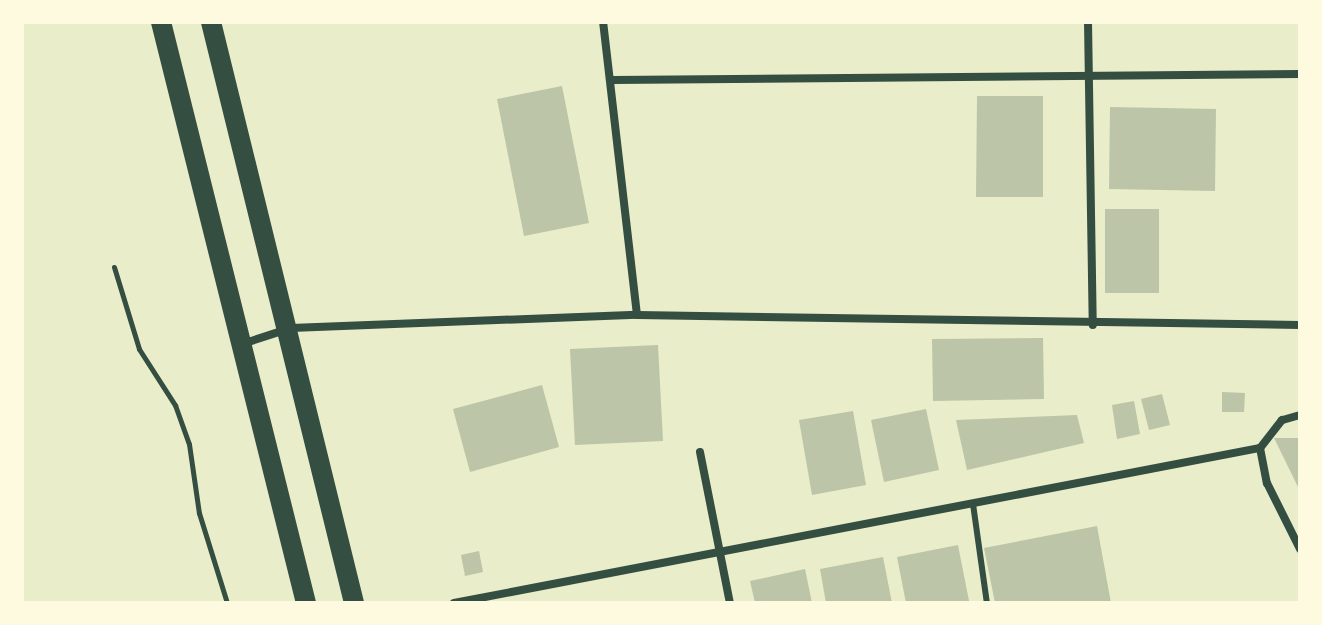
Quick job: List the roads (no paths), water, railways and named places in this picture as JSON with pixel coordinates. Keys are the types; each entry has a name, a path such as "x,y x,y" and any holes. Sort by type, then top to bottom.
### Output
{"main road":[{"path":"161,22 306,603"},
{"path":"211,22 291,328 354,603"}],"street":[{"path":"603,22 613,80 637,315"},
{"path":"1088,22 1093,325"},
{"path":"613,80 1300,74"},
{"path":"242,344 291,328 637,315 1093,325 1300,325"},
{"path":"454,603 720,555 1260,448 1282,420 1300,415"},
{"path":"1260,448 1264,475 1300,549"},
{"path":"700,452 730,603"}],"lane":[{"path":"973,504 987,603"}]}
